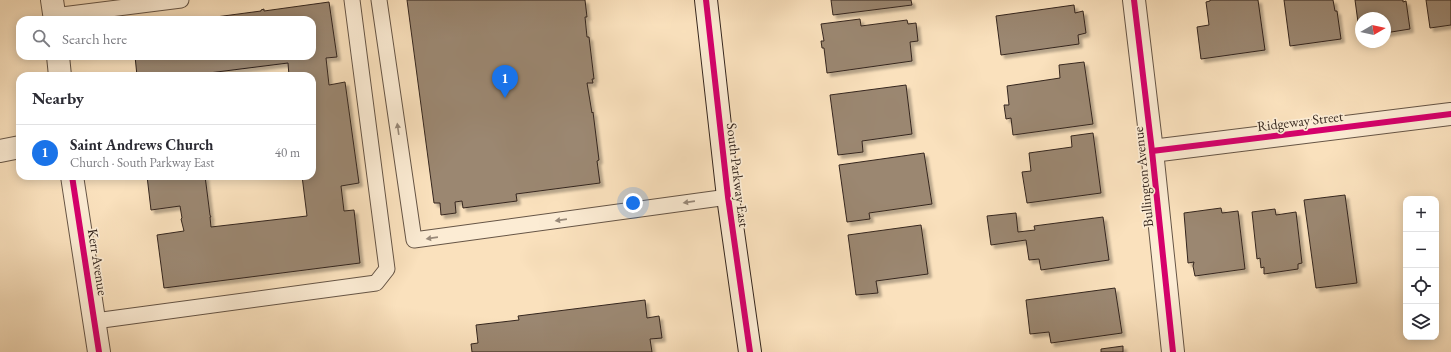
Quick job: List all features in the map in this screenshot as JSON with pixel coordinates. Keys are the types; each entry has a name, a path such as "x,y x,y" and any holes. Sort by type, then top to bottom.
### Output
{"street":[{"name":"South Parkway East","path":"706,0 728,197 750,352"},
{"name":"Bullington Avenue","path":"1134,0 1152,151 1173,352"},
{"path":"58,60 60,72"},
{"name":"Ridgeway Street","path":"1152,151 1451,114"},
{"path":"0,151 16,148"},
{"name":"Kerr Avenue","path":"73,180 99,352"}],"lane":[{"path":"54,12 182,0"},
{"path":"95,321 376,283 380,279 387,269 352,0"},
{"path":"379,0 414,240 728,197"}],"building":[{"path":"407,0 585,0 587,37 589,37 594,79 592,79 593,83 587,83 592,113 593,112 599,160 597,161 600,183 516,194 517,201 463,208 462,201 455,202 456,213 441,215 440,203 434,203"},
{"path":"831,0 911,0 912,5 833,15"},
{"path":"1210,0 1258,0 1265,50 1201,59 1197,27 1209,25 1206,2"},
{"path":"1284,0 1333,0 1335,11 1337,11 1341,39 1290,46"},
{"path":"1355,0 1403,0 1403,2 1406,1 1410,29 1391,32 1391,12 1357,12"},
{"path":"1426,0 1451,0 1451,25 1430,28"},
{"path":"329,2 337,57 326,58 329,85 345,82 359,183 341,186 344,211 354,210 360,263 164,288 157,235 184,231 180,206 151,210 147,180 206,180 211,227 307,216 302,180 316,180 316,72 289,72 288,63 217,72 137,72 135,60 316,60 316,16 223,16 261,11 264,9 264,11"},
{"path":"1074,5 1075,13 1083,11 1086,33 1078,35 1079,44 1001,55 996,16"},
{"path":"860,19 861,26 907,20 908,24 916,23 918,41 910,42 912,61 827,73 824,48 822,48 821,41 824,41 821,24"},
{"path":"1084,62 1093,124 1013,135 1011,118 1006,119 1004,105 1009,105 1007,86 1060,78 1059,65"},
{"path":"906,85 912,134 862,141 863,152 838,155 830,95"},
{"path":"1093,133 1101,193 1027,203 1022,172 1031,171 1029,153 1072,147 1071,136"},
{"path":"924,153 932,204 869,213 870,219 847,222 839,165"},
{"path":"1345,195 1357,283 1316,288 1304,200"},
{"path":"1221,208 1222,213 1238,211 1245,269 1195,276 1193,266 1194,262 1188,263 1184,213"},
{"path":"1275,209 1276,215 1296,212 1302,263 1298,264 1298,269 1264,274 1264,267 1261,268 1260,258 1257,259 1252,212"},
{"path":"1016,213 1018,232 1035,230 1034,226 1103,217 1109,260 1041,270 1039,259 1029,260 1026,240 991,245 987,216"},
{"path":"921,225 928,274 876,281 878,293 856,295 848,235"},
{"path":"1115,288 1122,333 1051,343 1049,332 1030,334 1026,300"},
{"path":"645,300 647,318 659,316 662,338 650,339 652,352 472,352 471,344 478,343 476,325 519,320 518,316"},
{"path":"1123,346 1123,352 1101,352 1101,349"}],"cycle path":[{"path":"706,0 728,197 750,352"},
{"path":"1134,0 1152,151 1173,352"},
{"path":"1152,151 1451,114"},
{"path":"73,180 99,352"}],"place":[{"name":"Saint Andrews Church","path":"505,98"}]}
